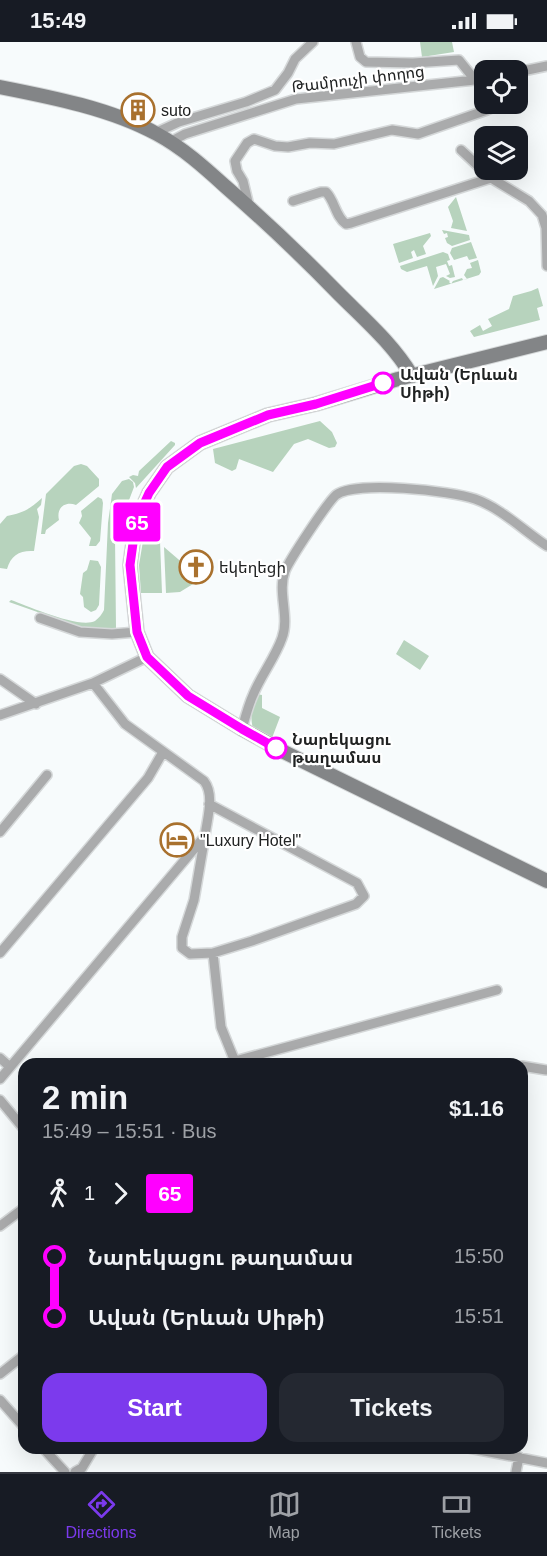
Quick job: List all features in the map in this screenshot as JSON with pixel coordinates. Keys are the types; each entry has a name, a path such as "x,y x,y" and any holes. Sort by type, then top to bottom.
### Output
{"main road":[{"path":"0,87 66,100 155,133 170,142 198,162 249,206 400,356 412,376"},
{"path":"547,342 268,415 200,443 167,467 149,493 140,513 130,565 137,632 147,657 188,696 242,729 547,881"}],"street":[{"path":"155,133 178,122 246,102 275,90 295,59 313,42"},
{"path":"356,42 360,57 366,62 413,63 459,60 474,74"},
{"path":"528,70 547,66"},
{"name":"Թամրուչի փողոց","path":"170,142 185,134 296,99 474,80"},
{"path":"249,206 235,161 247,143 254,139 275,146 288,147 310,143 333,144 392,130 418,134 476,114"},
{"path":"460,150 474,163"},
{"path":"293,201 327,192 341,220 346,224 485,180"},
{"path":"494,180 529,201 542,214 546,228 547,266"},
{"path":"242,729 253,695 284,635 283,582 286,568 322,513 338,494 371,487 386,487 461,495 476,499 488,506 547,546"},
{"path":"40,618 80,632 112,634 137,632"},
{"path":"0,715 93,683 147,657"},
{"path":"0,679 36,704"},
{"path":"93,683 125,724 204,781 208,787 209,804 205,836 194,900 181,943 182,948 190,954 213,953 356,904 364,896 357,883 209,804"},
{"path":"0,953 148,778 163,752"},
{"path":"0,832 47,775"},
{"path":"0,1079 205,836"},
{"path":"213,953 221,1027 234,1058"},
{"path":"250,1058 497,990"},
{"path":"0,1058 10,1067"},
{"path":"528,1067 546,1070"},
{"path":"0,1100 18,1122"},
{"path":"0,1226 18,1212"},
{"path":"0,1374 18,1360"},
{"path":"0,1400 18,1420"},
{"path":"48,1454 65,1472"},
{"path":"81,1471 91,1454"},
{"path":"502,1454 547,1463"},
{"path":"516,1472 519,1457"}],"green space":[{"path":"420,42 452,42 454,52 422,57"},
{"path":"456,197 467,231 451,228 453,221 448,207"},
{"path":"442,230 469,235 470,240 452,246 445,238 448,237 447,233 444,234"},
{"path":"430,233 431,236 423,246 426,254 417,257 414,250 411,252 413,258 399,263 393,244"},
{"path":"471,242 477,258 469,260 467,256 454,260 450,253 452,248"},
{"path":"443,252 448,254 450,260 447,261 449,266 452,265 455,277 446,276 450,274 446,264 436,267 438,276 433,286 427,266 407,272 401,269 400,266"},
{"path":"478,260 481,272 467,279 464,275 467,269 472,268 470,263"},
{"path":"443,277 451,284 434,289"},
{"path":"462,278 463,280 451,284"},
{"path":"538,288 543,306 537,308 540,320 474,337 470,331 480,325 483,331 492,326 488,319 509,309 513,296"},
{"path":"320,421 332,432 337,443 335,447 329,448 308,439 294,444 273,472 239,459 236,469 232,471 215,463 213,449"},
{"path":"171,441 175,445 136,488 135,483 129,477 138,476 139,471"},
{"path":"81,464 87,466 99,479 99,486 76,505 62,506 58,516 59,520 46,530 45,534 41,534 46,494 74,466"},
{"path":"129,479 133,482 134,487 115,537 116,628 80,627 9,602 11,600 53,616 78,622 87,623 98,619 104,610 108,523 112,494 122,481"},
{"path":"98,497 103,503 100,541 96,546 89,546 91,538 79,523 82,516 81,511"},
{"path":"42,498 41,505 37,509 39,517 34,551 20,553 11,560 7,569 0,568 0,524 7,516 26,510"},
{"path":"143,541 160,541 162,593 141,593 139,565"},
{"path":"164,547 185,565 184,569 196,574 193,584 180,592 166,593"},
{"path":"90,560 98,561 101,567 99,605 91,612 84,607 83,597 80,594 83,573 87,570"},
{"path":"404,640 429,656 420,670 396,654"},
{"path":"257,694 262,695 262,708 280,717 272,738 253,729 253,702"}],"bus line":[{"name":"65","path":"276,748 188,696 147,657 137,632 130,565 140,513 149,493 167,467 200,443 268,415 316,404 383,383"}],"place":[{"name":"suto","path":"138,110"},
{"name":"Ավան (Երևան Սիթի)","path":"383,383"},
{"name":"եկեղեցի","path":"196,567"},
{"name":"Նարեկացու թաղամաս","path":"276,748"},
{"name":"\"Luxury Hotel\"","path":"177,840"}]}
